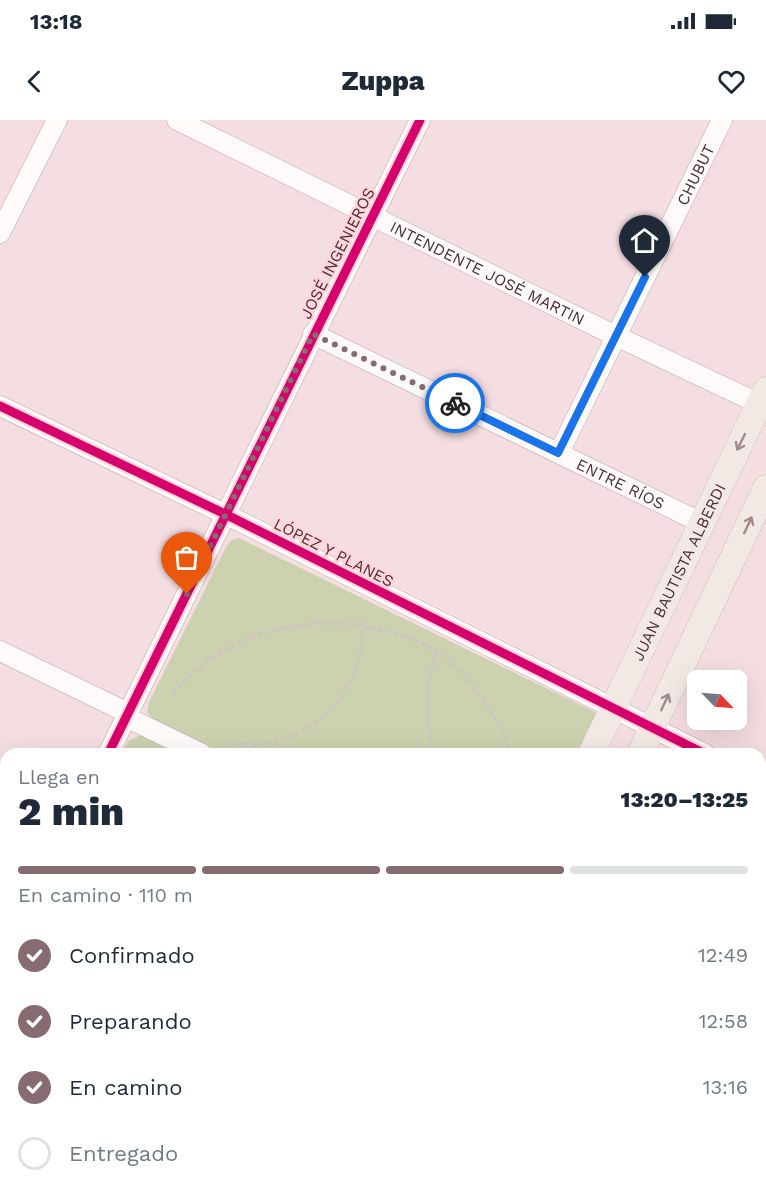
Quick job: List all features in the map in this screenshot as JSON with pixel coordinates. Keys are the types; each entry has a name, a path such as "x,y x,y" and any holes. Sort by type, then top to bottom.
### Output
{"main road":[{"name":"JUAN BAUTISTA ALBERDI","path":"594,748 764,400"},
{"path":"643,748 766,488"}],"street":[{"path":"2,224 57,120"},
{"name":"INTENDENTE JOSÉ MARTIN","path":"177,120 616,336 764,400"},
{"name":"JOSÉ INGENIEROS","path":"111,748 420,120"},
{"name":"CHUBUT","path":"558,453 722,120"},
{"name":"ENTRE RÍOS","path":"313,334 702,523"},
{"name":"LÓPEZ Y PLANES","path":"0,406 227,515 692,748"},
{"path":"0,651 190,748"}],"path":[{"path":"229,743 253,745 278,741 302,732 322,718 340,699 353,676 361,652 363,624"},
{"path":"174,694 192,674 215,656 254,636 298,625 363,624 414,640 437,652 460,672 485,703 501,729 509,748"},
{"path":"433,748 430,737 428,703 429,682 437,652"}],"green space":[{"path":"239,538 595,712 598,716 585,748 212,748 154,720 147,712 149,702 227,545"},
{"path":"142,736 167,748 125,748 128,741"}],"cycle path":[{"path":"111,748 420,120"},
{"path":"0,406 227,515 693,748"}],"way so far":[{"path":"187,594 313,334 455,403"}],"route":[{"path":"455,403 558,453 645,277"}]}
